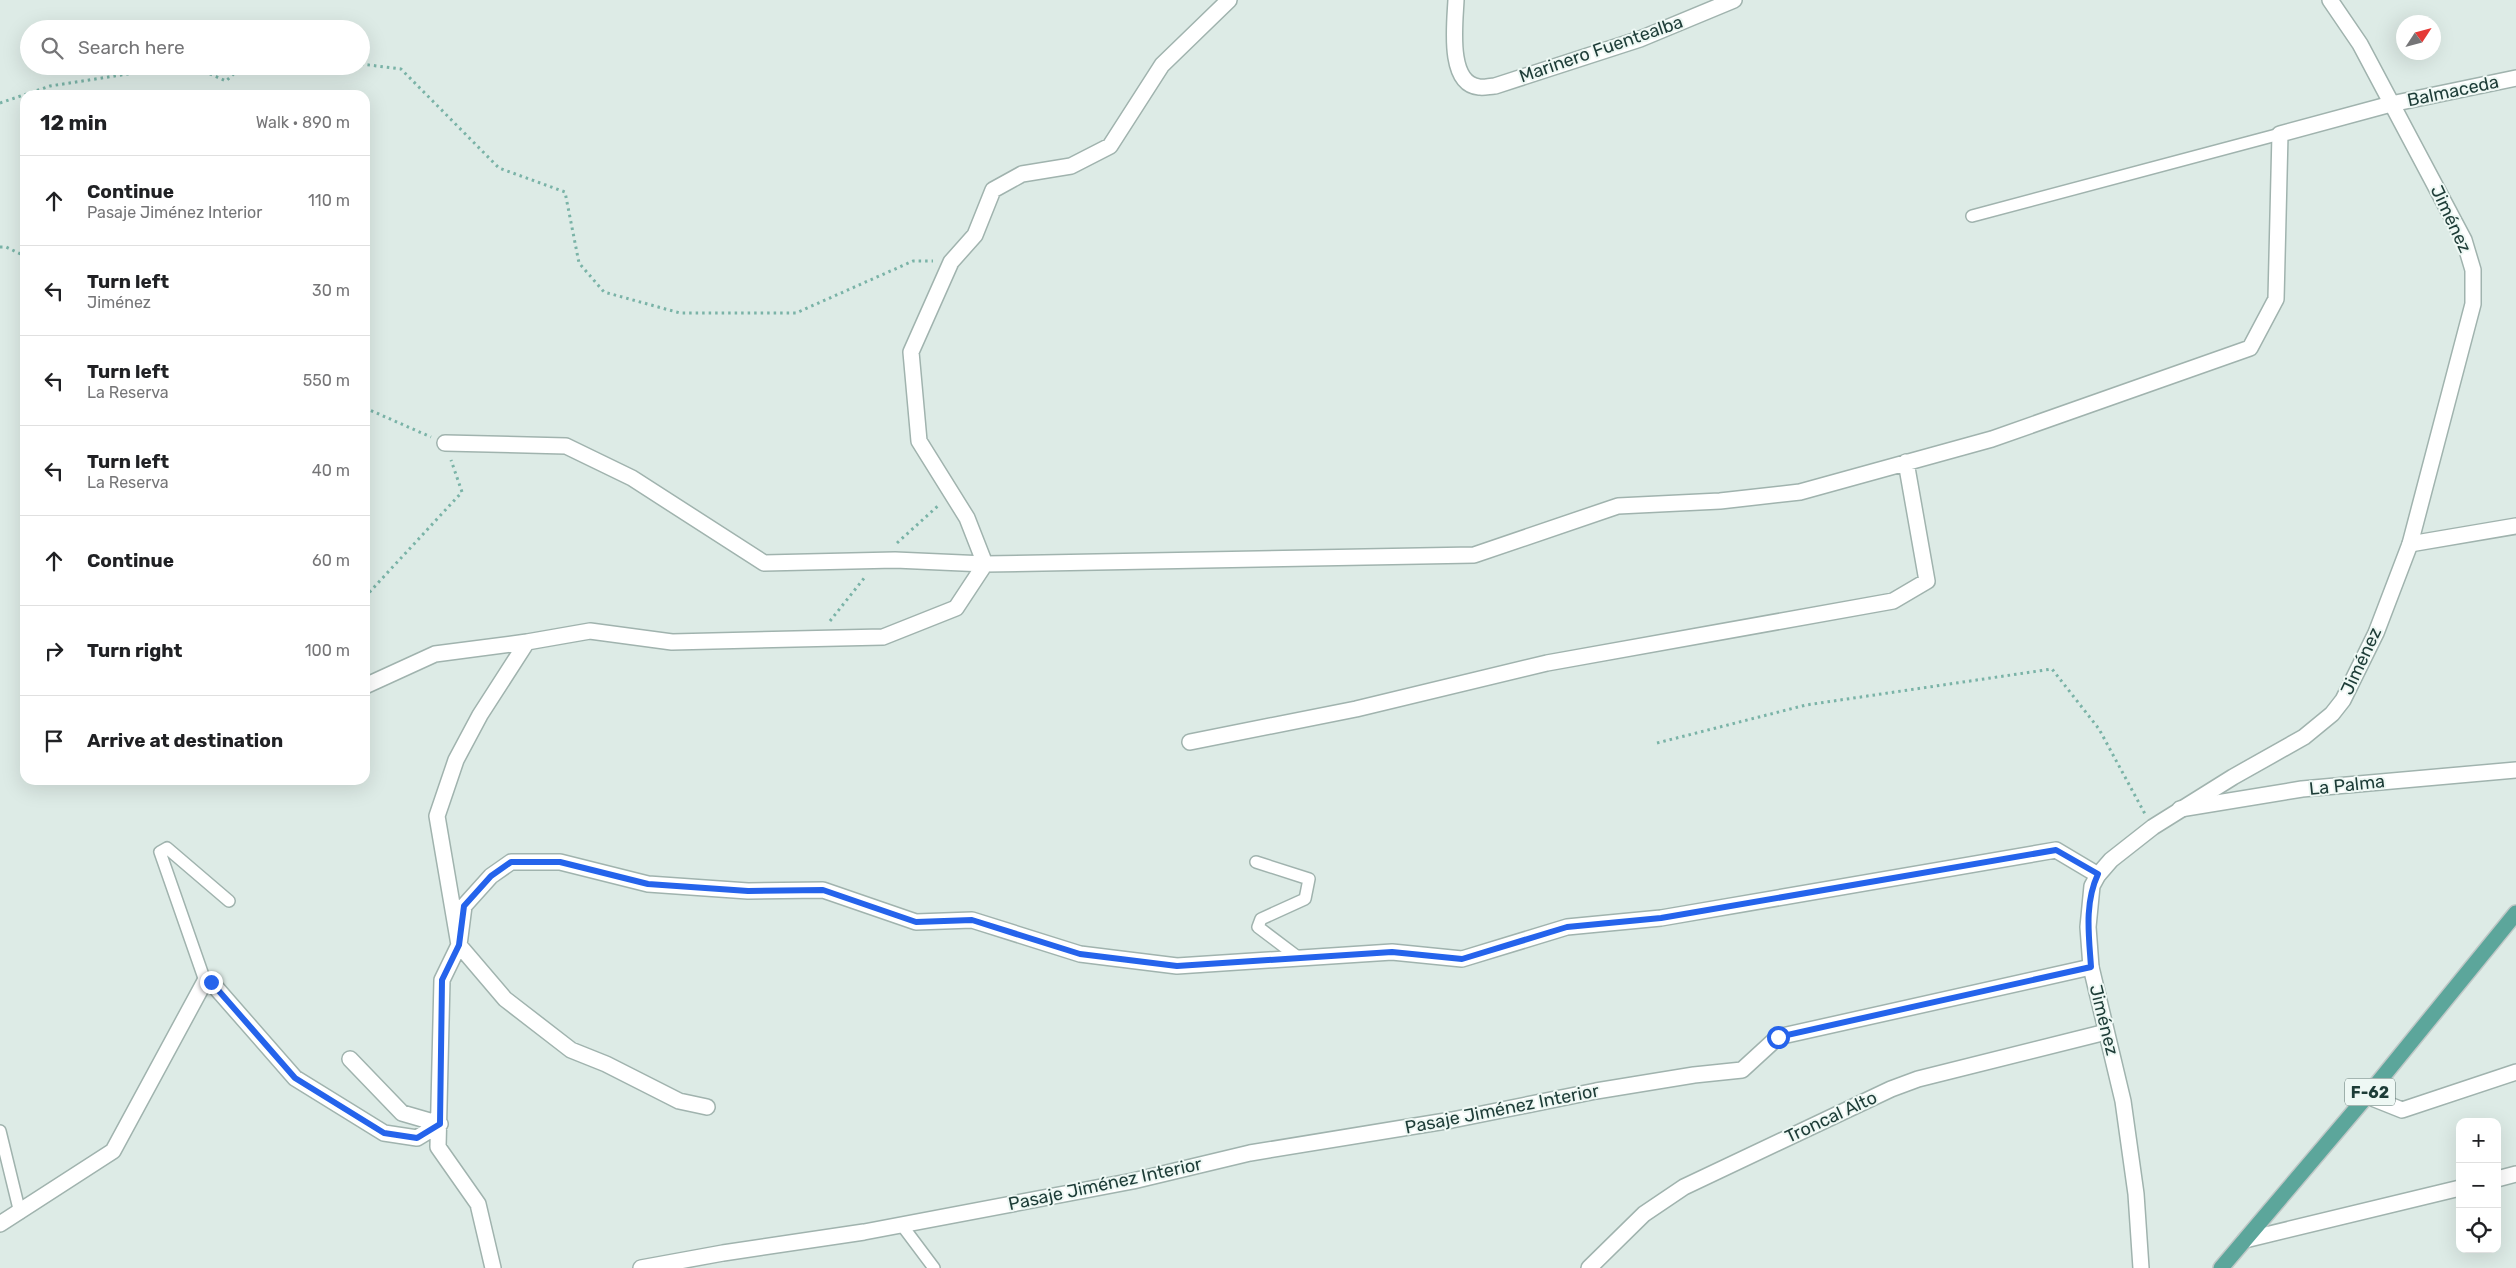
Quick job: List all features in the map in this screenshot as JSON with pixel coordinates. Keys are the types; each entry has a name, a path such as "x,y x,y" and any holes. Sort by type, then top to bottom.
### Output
{"main road":[{"name":"F-62","path":"2221,1268 2513,921"}],"street":[{"path":"985,564 967,518 919,441 911,352 951,262 975,234 993,190 1022,174 1071,166 1110,146 1162,65 1229,0"},
{"name":"Marinero Fuentealba","path":"1456,0 1454,55 1461,76 1478,88 1495,86 1640,39 1734,0"},
{"name":"Jiménez","path":"2142,1268 2136,1194 2123,1101 2091,967 2088,927 2090,899 2098,874 2111,860 2180,810 2304,737 2332,714 2343,700 2358,674 2410,544 2469,321 2474,287 2473,270 2464,240 2360,44 2330,0"},
{"name":"Balmaceda","path":"2280,134 2391,104 2516,78"},
{"path":"445,443 566,446 632,478 764,563 895,560 985,564 1474,555 1618,506 1720,501 1800,492 1992,439 2250,348 2276,299 2280,134"},
{"path":"1190,742 1356,709 1547,663 1893,601 1927,582 1906,462"},
{"path":"2410,544 2516,526"},
{"path":"370,684 435,654 590,631 672,642 883,637 956,608 985,564"},
{"path":"526,642 480,716 456,760 437,816 459,945 505,999 571,1050 606,1064 679,1101 707,1107"},
{"name":"La Palma","path":"2180,810 2302,789 2516,770"},
{"path":"493,1268 478,1204 438,1147 442,980 459,945 464,906 491,876 511,862 560,862 648,884 748,891 823,890 916,922 972,920 1080,954 1177,966 1392,952 1462,959 1567,927 1661,918 2056,850 2098,874"},
{"name":"Pasaje Jiménez Interior","path":"641,1268 901,1224 1133,1181 1250,1153 1452,1120 1596,1091 1694,1075 1742,1070 1778,1037 2091,967"},
{"path":"0,1224 20,1213 113,1151 205,981 211,982 295,1078 384,1133 417,1138 440,1124"},
{"name":"Troncal Alto","path":"1589,1268 1644,1214 1684,1187 1892,1090 1918,1079 2106,1032"},
{"path":"350,1059 402,1113 440,1124"},
{"path":"2367,1096 2402,1110 2516,1072"},
{"path":"2501,1178 2516,1174"},
{"path":"2245,1240 2456,1189"}],"lane":[{"path":"1972,216 2280,134"},
{"path":"205,981 160,852 167,848 229,901"},
{"path":"1256,862 1309,880 1305,898 1261,919 1258,927 1299,958"},
{"path":"0,1131 20,1213"},
{"path":"901,1224 934,1268"}],"path":[{"path":"370,65 401,69 500,168 565,192 579,263 604,292 680,314 796,313 913,261 951,262"},
{"path":"38,90 50,86 122,75"},
{"path":"212,75 226,81 232,75"},
{"path":"0,103 20,96"},
{"path":"0,247 6,247 20,254"},
{"path":"370,410 445,443 462,492 370,593"},
{"path":"1657,743 1806,706 2052,669 2100,729 2153,828"}],"route":[{"path":"211,982 295,1078 384,1133 417,1138 440,1124 442,980 459,945 464,906 491,876 511,862 560,862 648,884 748,891 823,890 916,922 972,920 1080,954 1177,966 1392,952 1462,959 1567,927 1661,918 2056,850 2098,874 2092,886 2090,899 2088,927 2091,967 1778,1037"}]}
